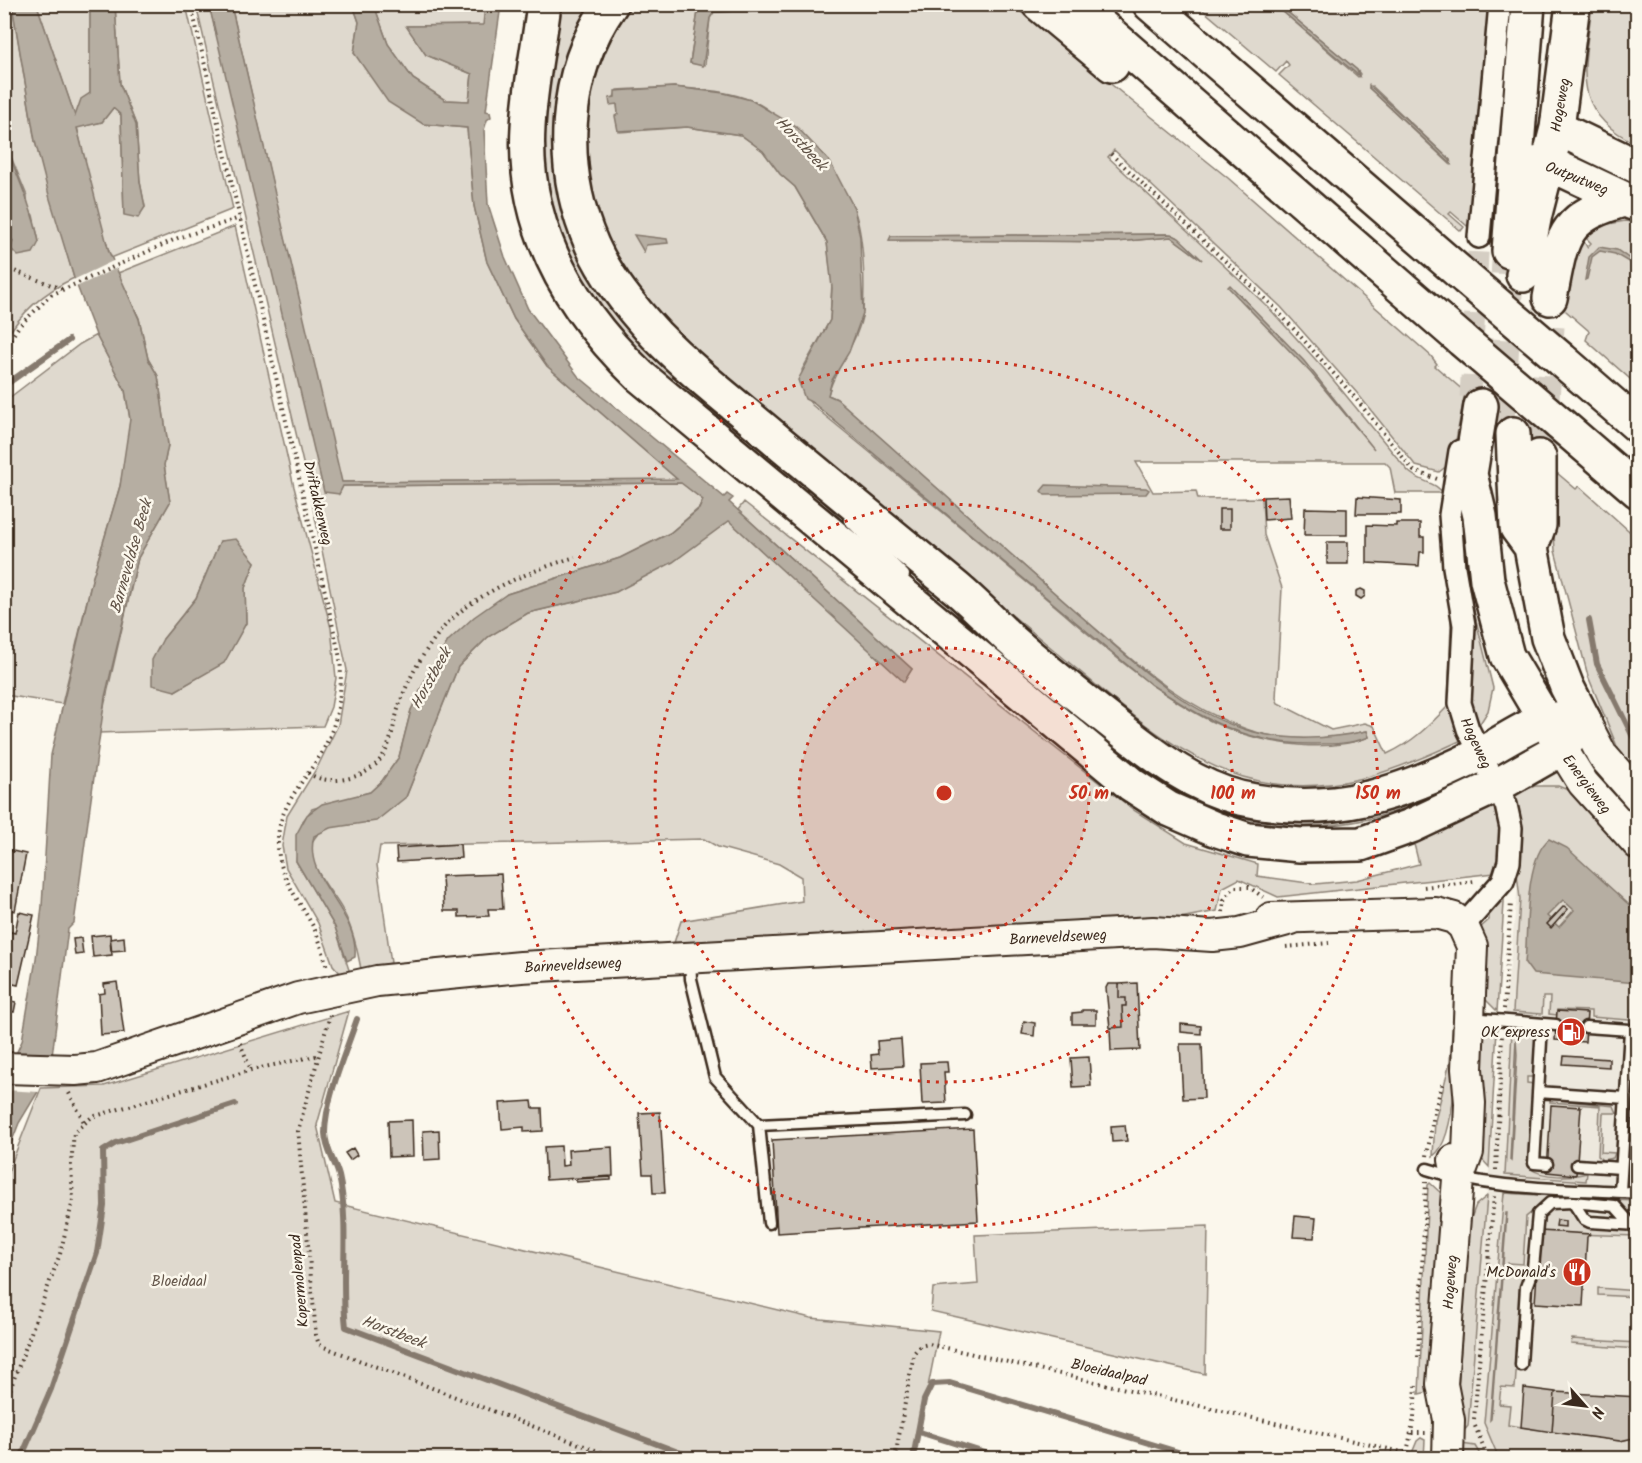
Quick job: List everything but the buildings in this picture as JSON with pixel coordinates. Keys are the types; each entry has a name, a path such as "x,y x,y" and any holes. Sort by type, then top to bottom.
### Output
{"main road":[{"path":"544,4 528,128 528,176 542,237 564,284 581,310 640,376 1132,785 1169,809 1215,830 1248,840 1300,845 1361,844 1411,826 1496,786 1561,749 1584,720"},
{"path":"610,4 588,46 574,91 570,118 570,160 577,206 593,247 639,315 657,336 733,404 962,594 1039,664 1162,762 1197,781 1235,797 1284,806 1332,806 1378,798 1417,784 1545,720 1584,720"},
{"path":"1038,4 1222,154 1296,195"},
{"path":"1076,4 1638,490"},
{"path":"1150,4 1638,426"},
{"path":"1501,255 1496,203 1515,165 1528,4"},
{"name":"Hogeweg","path":"1501,255 1548,163 1557,128 1573,4"},
{"path":"1557,128 1638,167"},
{"name":"Outputweg","path":"1515,165 1557,128"},
{"name":"Outputweg","path":"1515,165 1548,163 1632,203"},
{"path":"1550,298 1558,257 1574,225 1590,210 1632,203"},
{"path":"1491,415 1490,486 1480,516 1487,579 1506,656 1545,720"},
{"path":"1491,415 1517,528 1531,547 1548,638 1567,687 1584,720"},
{"path":"1531,547 1539,525 1539,457"}],"street":[{"path":"1500,4 1501,255"},
{"name":"Hogeweg","path":"1448,1458 1449,1419 1442,1384 1458,1179 1468,1152 1470,1103 1467,1069 1472,946 1463,926 1499,887 1507,869 1510,820 1468,729 1460,703 1464,625 1450,528 1453,482 1491,415"},
{"path":"1545,720 1561,749"},
{"name":"Energieweg","path":"1584,720 1602,755 1638,796"},
{"name":"Energieweg","path":"1561,749 1583,783 1638,844"},
{"name":"Barneveldseweg","path":"6,1068 57,1078 97,1068 298,998 333,1000 377,981 521,967 1153,932 1210,919 1238,917 1287,933 1426,912 1445,914 1463,926"},
{"name":"Hogeweg","path":"1414,1457 1432,1394 1442,1384"}],"lane":[{"path":"733,404 828,498"},
{"path":"843,514 914,586"},
{"path":"930,602 958,639"},
{"path":"690,959 691,979 715,1077 759,1125 768,1223"},
{"path":"1470,1018 1556,1025"},
{"path":"1542,1024 1534,1163 1547,1164"},
{"path":"1586,1027 1630,1030 1620,1191"},
{"path":"1539,1092 1626,1098"},
{"path":"759,1125 965,1115"},
{"path":"1577,1165 1621,1168"},
{"path":"1427,1169 1458,1179 1638,1193"},
{"path":"1521,1365 1526,1287 1533,1268 1538,1214 1554,1202 1615,1206 1635,1225"},
{"path":"1573,1203 1584,1219 1590,1222 1635,1225"}],"path":[{"name":"Driftakkerweg","path":"190,4 340,658 342,676 337,713 326,743 282,815 278,838 279,858 286,880 319,939 333,1000"},
{"path":"1111,154 1274,307 1352,394 1414,471 1421,476 1453,482"},
{"path":"4,267 59,288 69,286 178,238 240,218"},
{"path":"4,349 19,326 59,288"},
{"path":"308,773 338,779 361,776 379,761 390,740 399,705 412,675 445,627 466,607 519,578 575,557"},
{"path":"1287,933 1333,942"},
{"name":"Kopermolenpad","path":"333,1000 298,1131 316,1335 320,1345 616,1458"},
{"path":"238,1037 251,1070"},
{"path":"4,1406 60,1254 73,1200 72,1142 74,1132 92,1117 251,1070 320,1055"},
{"path":"57,1078 84,1122"},
{"name":"Bloeidaalpad","path":"895,1458 914,1353 920,1346 929,1344 1414,1457"},
{"path":"1412,1433 1414,1457"}],"shaded area":[{"path":"1617,681 1637,683 1637,1458 1466,1458 1464,1417 1526,806"}],"green space":[{"path":"12,4 35,141 74,278 43,296 34,304 18,320 5,340 5,231 13,242 39,242 33,215 28,209 27,196 5,142 5,5"},
{"path":"896,4 908,5 921,11 923,7 920,5 1012,5 1228,178 1431,356 1437,364 1435,366 1465,392 1452,462 1439,472 1416,466 1357,393 1281,307 1114,150 1108,157 1269,308 1325,370 1408,471 1433,484 1444,495 1442,524 1441,493 1395,493 1390,467 1385,462 1136,462 1153,492 1196,491 1198,499 1262,498 1264,535 1282,588 1276,698 1278,703 1331,730 1365,723 1374,726 1387,754 1405,744 1427,727 1448,706 1452,596 1466,738 1385,772 1330,784 1302,786 1273,784 1243,777 1196,757 1152,730 1111,698 733,383 679,334 639,289 603,228 587,169 588,111 594,83 604,56 616,30 632,5 699,5 690,63 705,65 710,18 714,12","holes":["674,87 732,94 758,103 784,125 849,198 857,218 862,244 863,311 857,333 831,384 828,395 837,399 1115,646 1155,678 1197,707 1246,729 1276,736 1306,739 1367,731 1369,737 1348,743 1326,745 1280,742 1234,731 1194,712 1152,685 1113,654 812,405 807,398 802,370 830,320 832,282 827,242 795,187 780,174 763,151 741,135 687,127 620,132 617,103 611,104 617,90","1168,234 1177,237 1202,260 1171,237 1116,242 890,241 891,236"]},
{"path":"37,5 90,5 90,93 75,117"},
{"path":"115,5 186,5 233,209 111,258 97,213 77,127 102,122 113,108 121,115 124,214 145,207 140,182 136,125 120,84"},
{"path":"196,5 209,5 339,494 343,486 682,483 703,500 699,508 670,533 620,558 507,594 411,710 399,757 382,781 370,792 312,809 302,822 296,861 335,927 351,976 341,974 333,965 318,923 286,868 282,846 287,816 318,766 338,725 347,670 310,493"},
{"path":"231,5 353,5 359,22 354,53 423,124 467,128 474,206 487,262 514,319 547,366 678,480 341,482"},
{"path":"374,5 485,5 484,25 407,26 426,55 472,74 469,101 445,100 413,79 388,44"},
{"path":"550,5 603,5 573,213 734,411 902,581 653,378 551,240 537,100"},
{"path":"1197,5 1275,5 1358,77 1360,74 1357,70 1279,5 1494,5 1474,232 1451,212 1449,214 1464,227 1461,231 1279,75 1289,65 1286,61 1276,72","holes":["1372,86 1450,160 1450,164 1369,88"]},
{"path":"1592,5 1637,5 1637,144 1615,131 1600,118 1591,102 1586,86 1585,68"},
{"path":"1625,221 1637,223 1637,385 1586,340 1589,331 1559,305 1561,293 1582,238 1587,247 1591,243 1584,236 1603,225"},
{"path":"235,226 294,487 331,628 336,678 331,707 323,726 98,733 138,558 170,502 164,465 168,445 158,376 148,359 139,318 118,273","holes":["220,541 255,562 245,588 246,623 224,662 175,691 163,639 196,598"]},
{"path":"96,335 125,390 130,419 128,447 120,486 92,580 62,704 5,695 5,401 80,344"},
{"path":"1550,467 1576,489 1579,486 1637,538 1637,777 1621,756 1588,676 1555,551"},
{"path":"1460,499 1461,542 1467,584 1493,688 1488,711 1476,730 1472,725 1456,528"},
{"path":"744,502 1135,811 1186,843 1258,864 1257,876 1315,884 1357,880 1419,864 1414,844 1497,802 1504,838 1499,866 1495,873 1278,897 1239,879 1222,888 1217,911 1164,921 672,949 681,921 802,901 801,877 779,864 718,847 704,839 380,846 377,865 391,963 361,969 346,918 317,871 311,850 313,840 321,831 406,797 458,667 488,637 528,613 616,592 729,520 904,681 912,669 738,510"},
{"path":"918,576 1227,807 1480,766 1483,772 1413,805 1369,819 1323,826 1280,825 1241,818 1204,804 1170,786 1136,763 941,604 917,579"},
{"path":"1535,786 1558,786 1573,792 1637,865 1637,1029 1629,1020 1591,1017 1591,1011 1557,1010 1557,1015 1549,1014 1550,997 1543,997 1542,1014 1513,1012 1520,899 1508,796"},
{"path":"1504,892 1497,1011 1484,998 1480,928 1489,920 1489,908"},
{"path":"1456,976 1453,1100 1449,1125 1442,1144 1433,1156 1435,1121 1450,1062"},
{"name":"Bloeidaal","path":"349,1011 317,1125 335,1203 811,1318 939,1331 914,1458 5,1458 5,1195 8,1172 41,1088 104,1086"},
{"path":"1489,1029 1497,1029 1489,1167 1478,1155 1483,1033"},
{"path":"1512,1030 1532,1033 1536,1041 1534,1077 1527,1077 1527,1083 1534,1084 1531,1169 1543,1174 1558,1176 1587,1173 1586,1181 1505,1175"},
{"path":"1637,1042 1635,1162 1638,1169 1634,1170 1632,1183 1629,1183"},
{"path":"1550,1099 1614,1106 1617,1113 1603,1113 1601,1152 1615,1153 1613,1158 1602,1160 1598,1156 1600,1106 1550,1102"},
{"path":"1430,1183 1442,1194 1428,1392 1419,1394 1428,1185"},
{"path":"1504,1193 1556,1196 1547,1200 1526,1217 1523,1264 1508,1263 1508,1269 1523,1270 1515,1388 1501,1387 1499,1404 1510,1405 1508,1425 1620,1441 1637,1437 1637,1458 1505,1458 1497,1454 1484,1423"},
{"path":"1487,1196 1468,1426 1464,1431 1455,1431 1470,1221 1476,1205"},
{"path":"1613,1200 1637,1201 1637,1212 1628,1212"},
{"path":"1568,1207 1582,1223 1638,1229 1637,1236 1540,1233 1541,1219 1550,1208"},
{"path":"1208,1226 1205,1374 931,1311 933,1288 978,1284 975,1235"},
{"path":"1598,1288 1637,1291 1637,1297 1598,1295"},
{"path":"1572,1339 1637,1343 1637,1349 1571,1344"},
{"path":"1421,1438 1425,1440 1424,1458 1410,1458 1417,1441"},
{"path":"1455,1443 1475,1446 1482,1458 1460,1458"}],"water":[{"name":"Barneveldse Beek","path":"12,5 37,5 75,116 81,99 90,93 90,5 115,5 120,84 136,125 140,182 145,207 138,218 124,215 121,115 113,108 102,122 77,128 109,252 139,319 148,359 158,376 168,445 164,465 170,502 138,558 105,697 74,923 68,929 52,1056 39,1090 19,1123 5,1159 5,1077 22,1041 36,959 42,906 51,755 92,580 120,486 130,419 125,390 96,335 74,278 50,199 35,141"},
{"path":"209,5 231,5 342,482 677,479 547,366 514,319 487,262 474,206 467,128 423,124 388,102 354,53 359,22 353,5 374,5 388,44 413,79 445,100 469,101 472,74 426,55 406,26 483,25 485,5 501,5 486,111 490,112 491,117 487,120 484,130 488,204 505,257 528,309 578,376 724,497 727,494 733,498 729,502 912,669 904,682 729,521 673,562 616,592 528,613 488,637 458,667 406,797 376,821 330,828 314,836 312,852 316,867 349,924 354,940 355,957 347,961 335,927 296,861 296,835 307,815 322,804 370,792 382,781 399,757 411,710 426,678 448,641 474,617 507,594 620,558 670,533 699,509 703,500 681,483 343,486 339,494 324,492"},
{"path":"699,5 896,5 714,12 710,18 703,66 690,63"},
{"path":"1275,5 1279,5 1357,70 1359,76"},
{"path":"1369,85 1450,160 1451,164 1369,88"},
{"path":"674,87 724,93 751,100 798,128 830,162 854,208 860,237 863,313 849,352 832,380 828,395 837,399 1136,664 1178,696 1225,722 1250,731 1280,737 1308,738 1367,731 1369,737 1329,744 1268,740 1227,728 1189,708 1150,684 813,403 805,399 798,380 830,320 832,288 827,242 795,187 780,174 763,151 741,135 687,127 618,131 615,116 618,114 617,104 610,105 609,98 615,97 615,91"},
{"path":"4,142 28,204 39,242 33,253 18,256 11,249 13,241 5,231"},
{"path":"1171,234 1179,238 1202,260 1171,237 1116,242 889,240 891,236"},
{"path":"634,235 667,239 668,243 646,245 644,252"},
{"path":"1599,247 1617,250 1637,264 1637,267 1615,254 1600,251 1592,257 1585,280 1589,257"},
{"path":"1230,285 1304,361 1374,449 1311,373 1228,287"},
{"path":"1046,485 1146,488 1149,490 1146,494 1045,495 1041,491"},
{"path":"236,539 255,562 245,588 246,623 224,663 175,691 152,685 152,660 163,639 196,598 220,541"},
{"path":"1549,839 1567,848 1637,912 1637,983 1533,974 1525,963 1531,879 1541,849","holes":["1563,900 1574,910 1559,927 1547,916"]},
{"path":"1516,1039 1517,1055 1511,1161 1510,1160"},
{"path":"1506,1213 1491,1419 1490,1420"}],"pier":[{"path":"115,260 119,267 74,288 71,281"},
{"path":"52,1058 39,1092 4,1090 5,1074"}],"waterway":[{"path":"4,386 69,340"},
{"path":"1589,620 1597,664 1638,747"},
{"name":"Horstbeek","path":"357,1019 332,1091 325,1133 327,1145 339,1176 344,1213 346,1327 694,1458"},
{"path":"21,1458 51,1389 97,1253 104,1206 103,1151 116,1143 235,1104"},
{"path":"913,1458 924,1400 932,1384 950,1383 1198,1458"},
{"path":"919,1432 1001,1458"}],"tunnel":[{"path":"1470,397 1479,237"},
{"path":"1498,421 1508,262"},
{"path":"1539,457 1550,298"}],"place":[{"name":"OK express","path":"1571,1032"},
{"name":"McDonald's","path":"1577,1272"}]}
